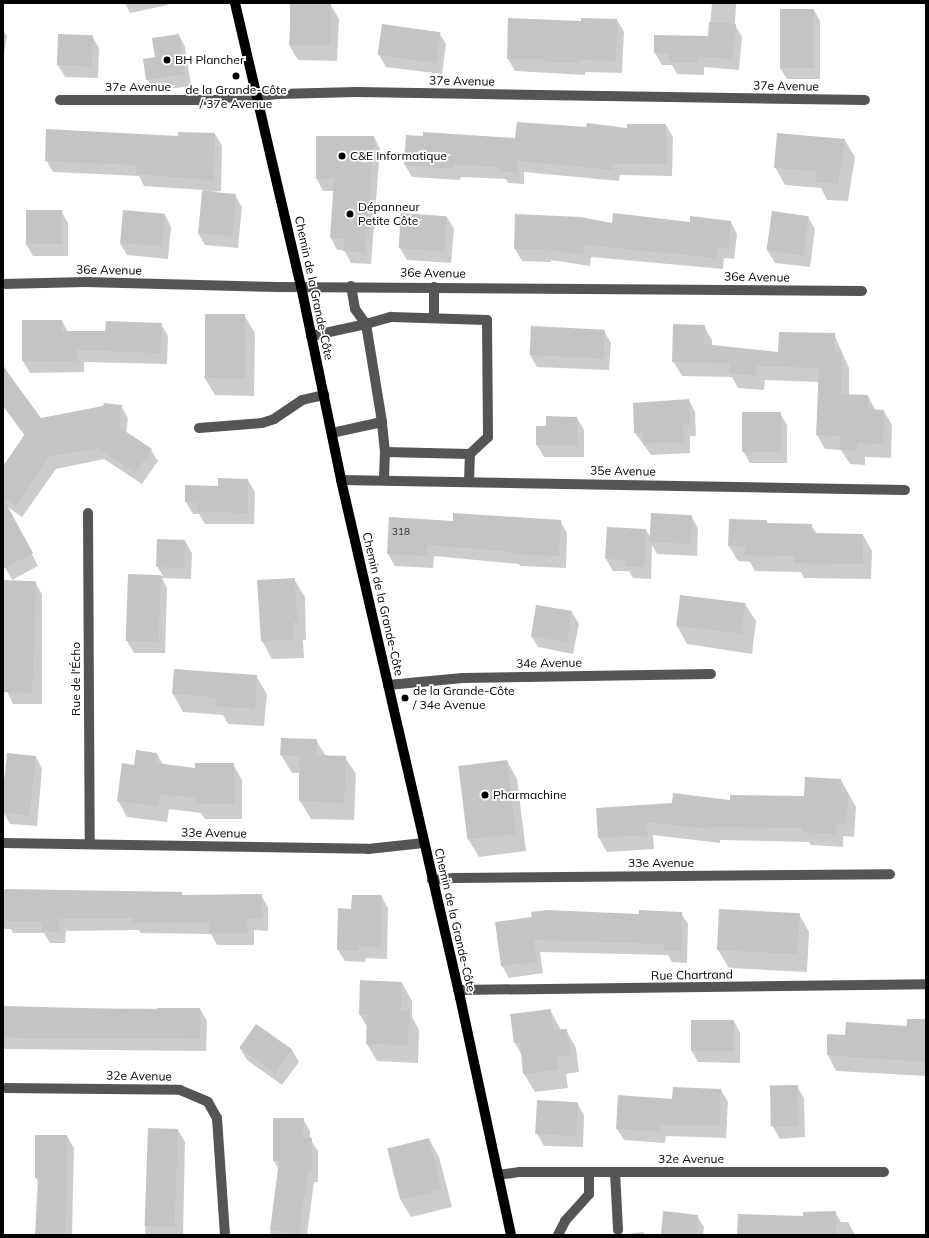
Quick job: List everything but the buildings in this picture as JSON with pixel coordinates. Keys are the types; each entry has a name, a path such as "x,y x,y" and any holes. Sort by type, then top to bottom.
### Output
{"main road":[{"name":"Chemin de la Grande-Côte","path":"235,3 301,286 341,480 458,990 511,1235"}],"street":[{"name":"37e Avenue","path":"60,100 226,100 356,92 865,100"},
{"name":"36e Avenue","path":"3,284 55,282 301,286 862,291"},
{"path":"351,286 355,309 366,324 382,422 385,452 384,479"},
{"path":"434,286 434,318"},
{"path":"311,336 391,317 487,320 488,437 470,454 469,481"},
{"path":"199,428 262,423 274,419 302,400 324,395"},
{"path":"332,433 382,422"},
{"path":"385,452 470,454"},
{"name":"35e Avenue","path":"341,480 384,479 905,490"},
{"name":"Rue de l'Écho","path":"88,513 90,844"},
{"name":"34e Avenue","path":"388,685 457,678 712,674"},
{"name":"33e Avenue","path":"3,843 368,849 424,844"},
{"name":"33e Avenue","path":"432,880 454,878 890,874"},
{"name":"Rue Chartrand","path":"458,990 926,984"},
{"name":"32e Avenue","path":"3,1088 180,1090 208,1102 217,1118 225,1235"},
{"name":"32e Avenue","path":"498,1175 519,1172 884,1172"},
{"path":"558,1235 565,1220 589,1194 590,1172"},
{"path":"615,1172 618,1230"}],"place":[{"name":"BH Plancher","path":"167,60"},
{"name":"de la Grande-Côte / 37e Avenue","path":"236,76"},
{"name":"C&E Informatique","path":"342,156"},
{"name":"Dépanneur Petite Côte","path":"350,214"},
{"name":"de la Grande-Côte / 34e Avenue","path":"405,698"},
{"name":"Pharmachine","path":"485,795"}]}
